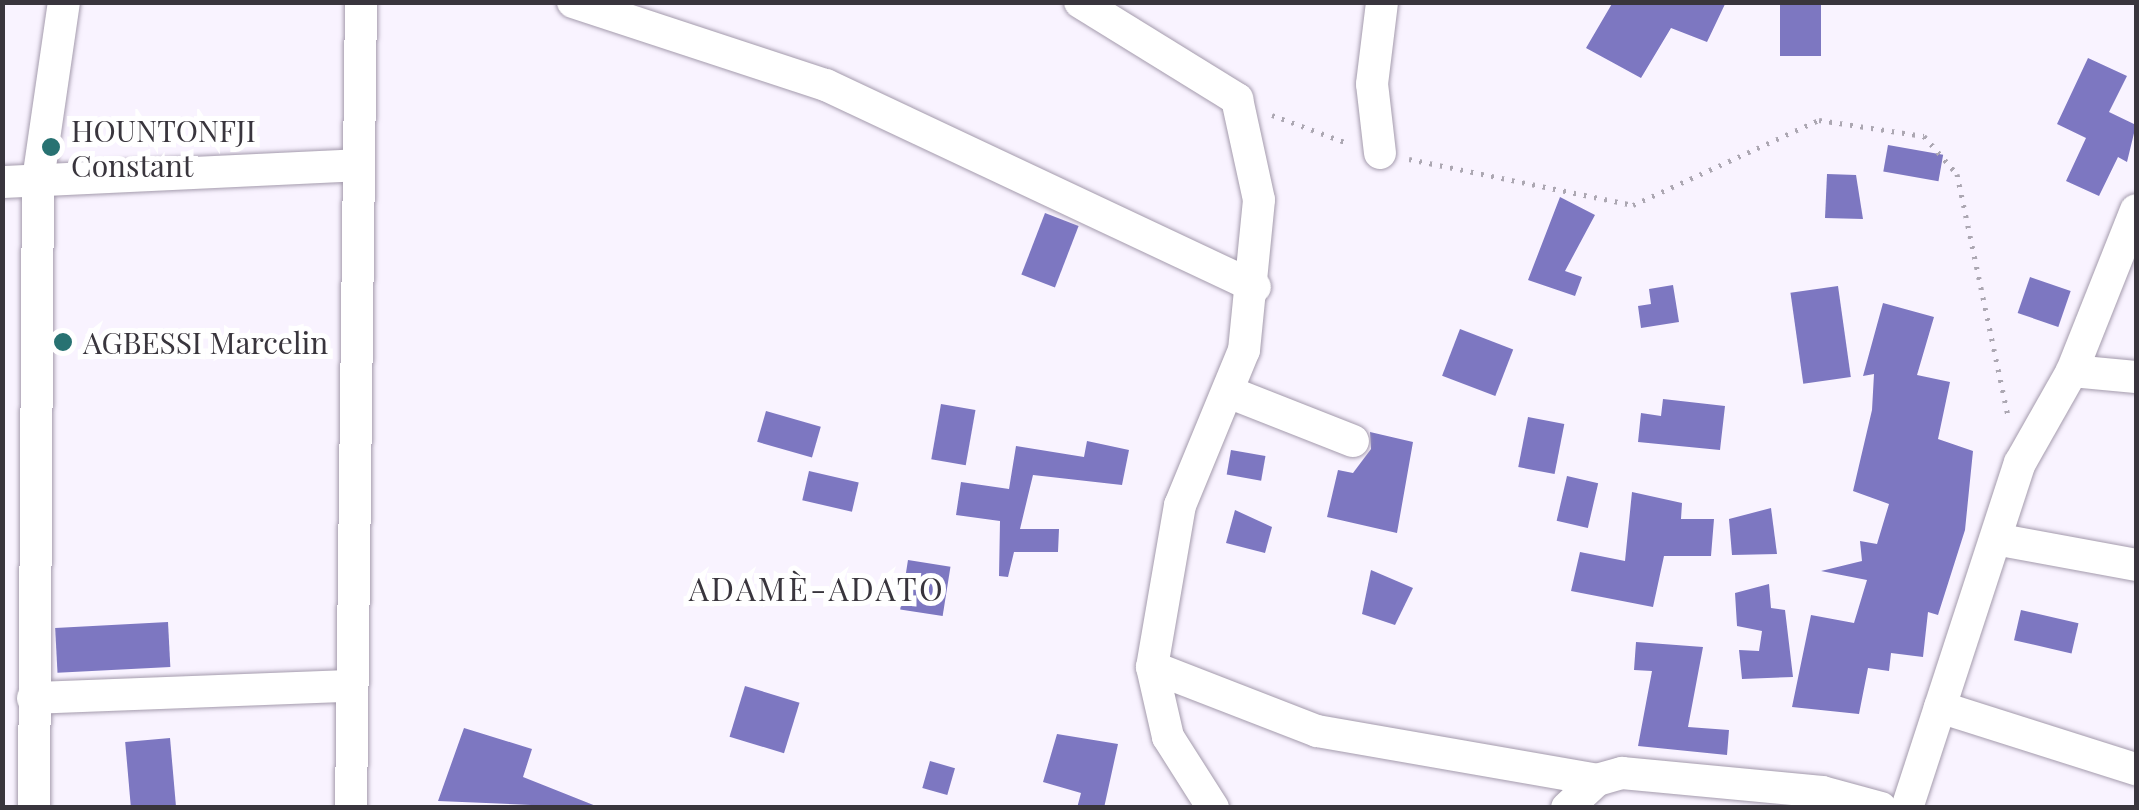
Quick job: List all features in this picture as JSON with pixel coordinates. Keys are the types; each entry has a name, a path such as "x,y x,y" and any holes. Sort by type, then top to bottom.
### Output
{"street":[{"path":"34,808 38,180 64,2"},
{"path":"350,808 346,686 361,2"},
{"path":"573,2 826,85 1255,287"},
{"path":"1080,2 1237,98 1259,200 1255,287 1231,393 1180,504 1152,667 1168,738 1214,808"},
{"path":"1380,152 1372,84 1382,2"},
{"path":"2,182 357,164"},
{"path":"1907,808 2000,540 2020,464 2072,372 2136,210"},
{"path":"2072,372 2136,377"},
{"path":"1231,393 1353,441"},
{"path":"2000,540 2136,565"},
{"path":"1152,667 1317,731 1597,780 1659,774 1881,808"},
{"path":"33,698 346,686"},
{"path":"1940,707 2136,769"},
{"path":"1567,808 1597,780"}],"path":[{"path":"1237,98 1380,152 1633,205 1819,120 1924,136 1946,153 1964,196 1987,344 2020,464"}],"building":[{"path":"1613,2 1726,2 1707,42 1671,28 1641,78 1586,48"},
{"path":"1780,2 1821,2 1821,56 1780,56"},
{"path":"2088,58 2127,76 2109,112 2136,125 2127,162 2118,157 2099,196 2066,181 2086,138 2057,124"},
{"path":"1888,145 1943,155 1938,181 1883,172"},
{"path":"1827,174 1856,175 1863,219 1825,218"},
{"path":"1560,197 1595,215 1565,271 1582,277 1575,296 1528,280"},
{"path":"1045,213 1079,226 1055,288 1021,275"},
{"path":"2030,277 2071,291 2058,327 2018,313"},
{"path":"1673,285 1679,322 1641,328 1638,306 1651,304 1649,289"},
{"path":"1838,286 1851,377 1803,384 1790,293"},
{"path":"1883,303 1934,317 1917,375 1950,382 1938,439 1973,451 1965,530 1938,615 1928,612 1923,657 1891,653 1889,671 1868,668 1859,714 1792,707 1811,615 1854,623 1867,580 1821,571 1862,561 1860,541 1877,544 1889,504 1853,491 1872,410 1874,374 1863,376"},
{"path":"1460,329 1513,349 1495,396 1442,376"},
{"path":"1663,399 1725,406 1720,450 1638,442 1641,413 1661,416"},
{"path":"941,404 975,410 966,465 931,459"},
{"path":"766,411 821,427 812,457 757,442"},
{"path":"1528,417 1564,424 1555,474 1518,467"},
{"path":"1370,432 1413,442 1397,533 1327,517 1338,470 1353,473 1371,449"},
{"path":"1087,441 1129,450 1122,485 1033,475 1020,529 1059,529 1058,552 1014,552 1008,577 999,576 1000,521 956,515 961,482 1009,489 1016,446 1084,457"},
{"path":"1231,450 1265,456 1261,481 1227,475"},
{"path":"809,471 859,482 852,512 802,500"},
{"path":"1567,476 1598,483 1588,528 1557,521"},
{"path":"1632,492 1682,503 1681,519 1714,519 1711,556 1664,556 1653,607 1571,591 1580,552 1625,561"},
{"path":"1771,508 1777,554 1732,555 1729,519"},
{"path":"1235,510 1272,527 1265,553 1226,543"},
{"path":"908,560 950,567 943,616 900,609"},
{"path":"1371,570 1413,588 1395,625 1362,614"},
{"path":"1769,584 1771,608 1785,610 1793,677 1742,679 1739,650 1759,651 1762,631 1737,626 1735,593"},
{"path":"2021,610 2078,623 2072,653 2014,640"},
{"path":"168,622 170,667 58,673 55,628"},
{"path":"1636,642 1703,647 1688,727 1729,730 1727,755 1638,746 1652,671 1634,670"},
{"path":"745,686 800,703 784,753 730,737"},
{"path":"464,728 532,749 523,777 601,808 438,801"},
{"path":"1057,734 1118,744 1104,808 1077,808 1081,793 1043,782"},
{"path":"170,738 176,808 131,808 125,742"},
{"path":"930,761 955,768 947,795 922,788"}],"place":[{"name":"HOUNTONFJI Constant","path":"51,147"},
{"name":"AGBESSI Marcelin","path":"63,342"}],"district":[{"name":"ADAMÈ-ADATO","path":"817,588"}]}
